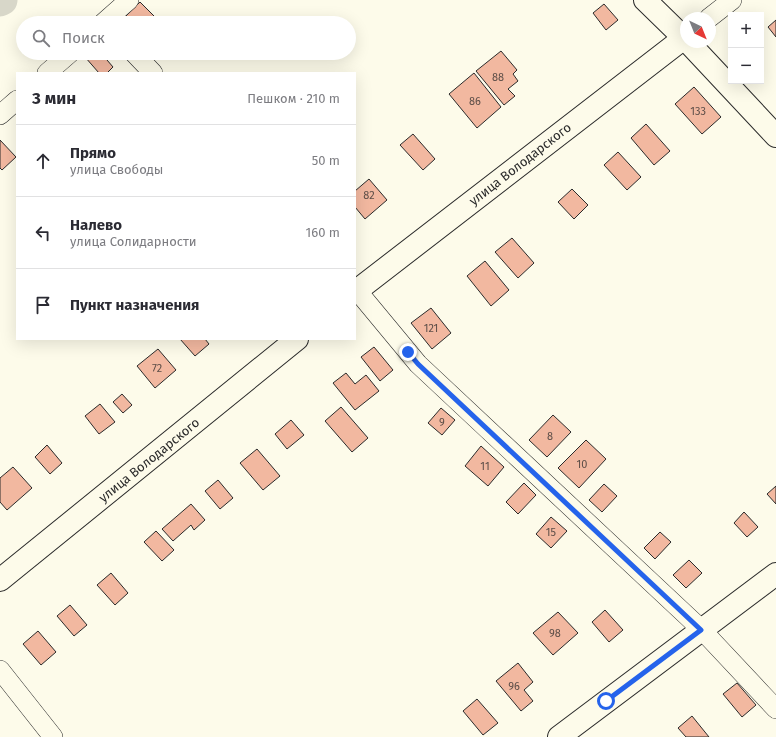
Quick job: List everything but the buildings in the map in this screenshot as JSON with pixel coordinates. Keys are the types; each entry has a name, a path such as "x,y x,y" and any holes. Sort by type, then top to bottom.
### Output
{"main road":[{"path":"645,0 680,33"},
{"name":"улица Володарского","path":"356,290 680,44"},
{"path":"694,48 776,136"},
{"name":"улица Володарского","path":"0,580 296,340"},
{"path":"559,737 776,574"}],"street":[{"path":"112,16 129,0"},
{"path":"716,13 732,0"},
{"path":"49,72 62,60"},
{"path":"141,60 152,72"},
{"path":"0,115 16,101"},
{"path":"356,290 418,364 701,630 776,709"},
{"path":"0,670 53,737"}],"route":[{"path":"408,352 418,364 701,630 606,701"}]}
